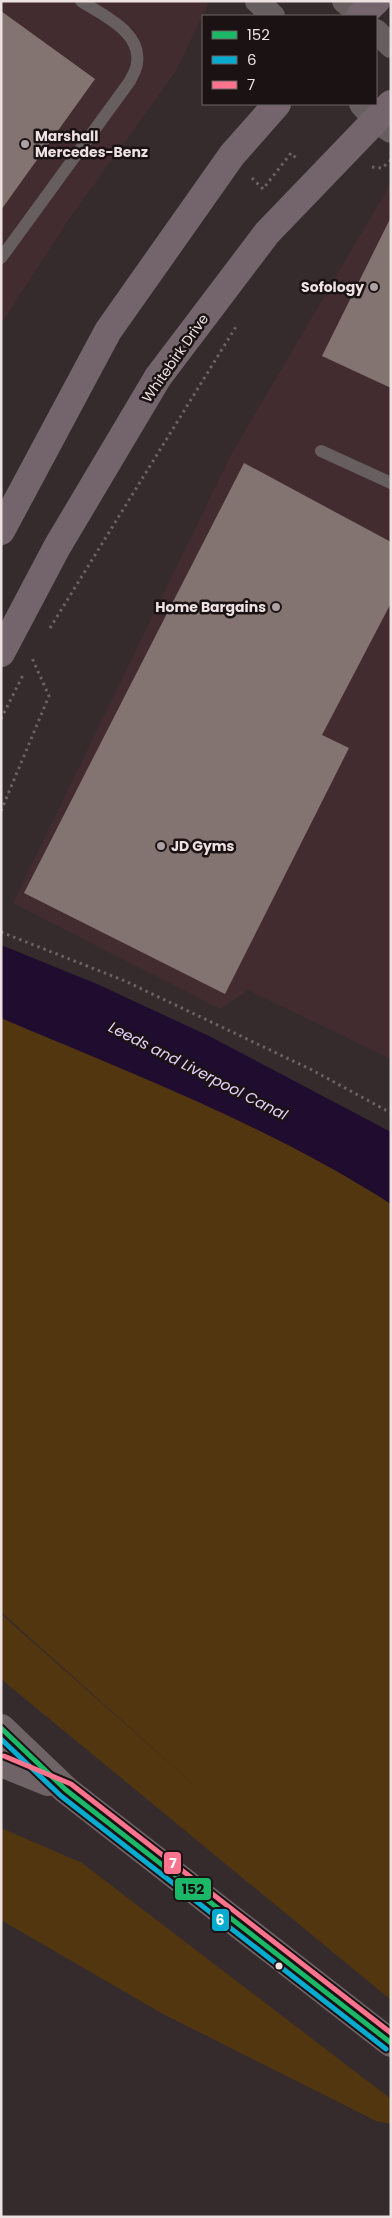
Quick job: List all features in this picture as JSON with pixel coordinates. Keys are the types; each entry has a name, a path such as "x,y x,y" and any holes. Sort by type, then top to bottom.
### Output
{"highway":[{"path":"361,15 376,1"},
{"path":"1,531 108,330 232,155 276,105"},
{"name":"Whitebirk Drive","path":"1,653 58,547 158,377 267,233 380,115"}],"main road":[{"path":"1,1728 66,1790 391,2043"},
{"path":"1,1762 66,1790"}],"street":[{"path":"257,1 273,15"},
{"path":"344,1 359,15"},
{"path":"377,32 391,46"}],"lane":[{"path":"1,258 130,81 138,63 136,49 127,32 82,1"},
{"path":"321,452 391,483"}],"path":[{"path":"232,155 263,189 291,153 318,181"},
{"path":"365,167 382,168 391,160"},
{"path":"48,632 240,321"},
{"path":"1,719 37,649"},
{"path":"1,812 50,696 32,658"},
{"path":"1,932 133,985 312,1070 391,1113"}],"shaded area":[{"path":"1,1 204,1 208,4 176,71 69,219 1,324"},
{"path":"391,183 391,1059 248,990 220,1009 13,903 231,455"},
{"path":"1,1018 151,1081 249,1126 298,1150 391,1204 391,2000 1,1679 1,1614 203,1793 1,1612"},
{"path":"1,1828 82,1863 391,2099 391,2124 376,2121 163,2014 1,1920"}],"water":[{"name":"Leeds and Liverpool Canal","path":"1,945 97,984 209,1036 391,1132 391,1204 298,1150 249,1126 151,1081 1,1018"}],"building":[{"name":"Marshall Mercedes-Benz","path":"1,11 95,79 1,210"},
{"name":"Sofology","path":"391,217 391,388 322,356"},
{"path":"244,463 391,542 391,603 322,735 349,748 225,994 24,893"}],"transit line":[{"name":"152","path":"1,1728 66,1790 391,2043"},
{"name":"6","path":"1,1739 61,1796 386,2049"},
{"name":"7","path":"4,1756 71,1784 391,2033"}],"place":[{"name":"Marshall Mercedes-Benz","path":"25,144"},
{"name":"Sofology","path":"374,287"},
{"name":"Home Bargains","path":"276,607"},
{"name":"JD Gyms","path":"161,846"}]}
